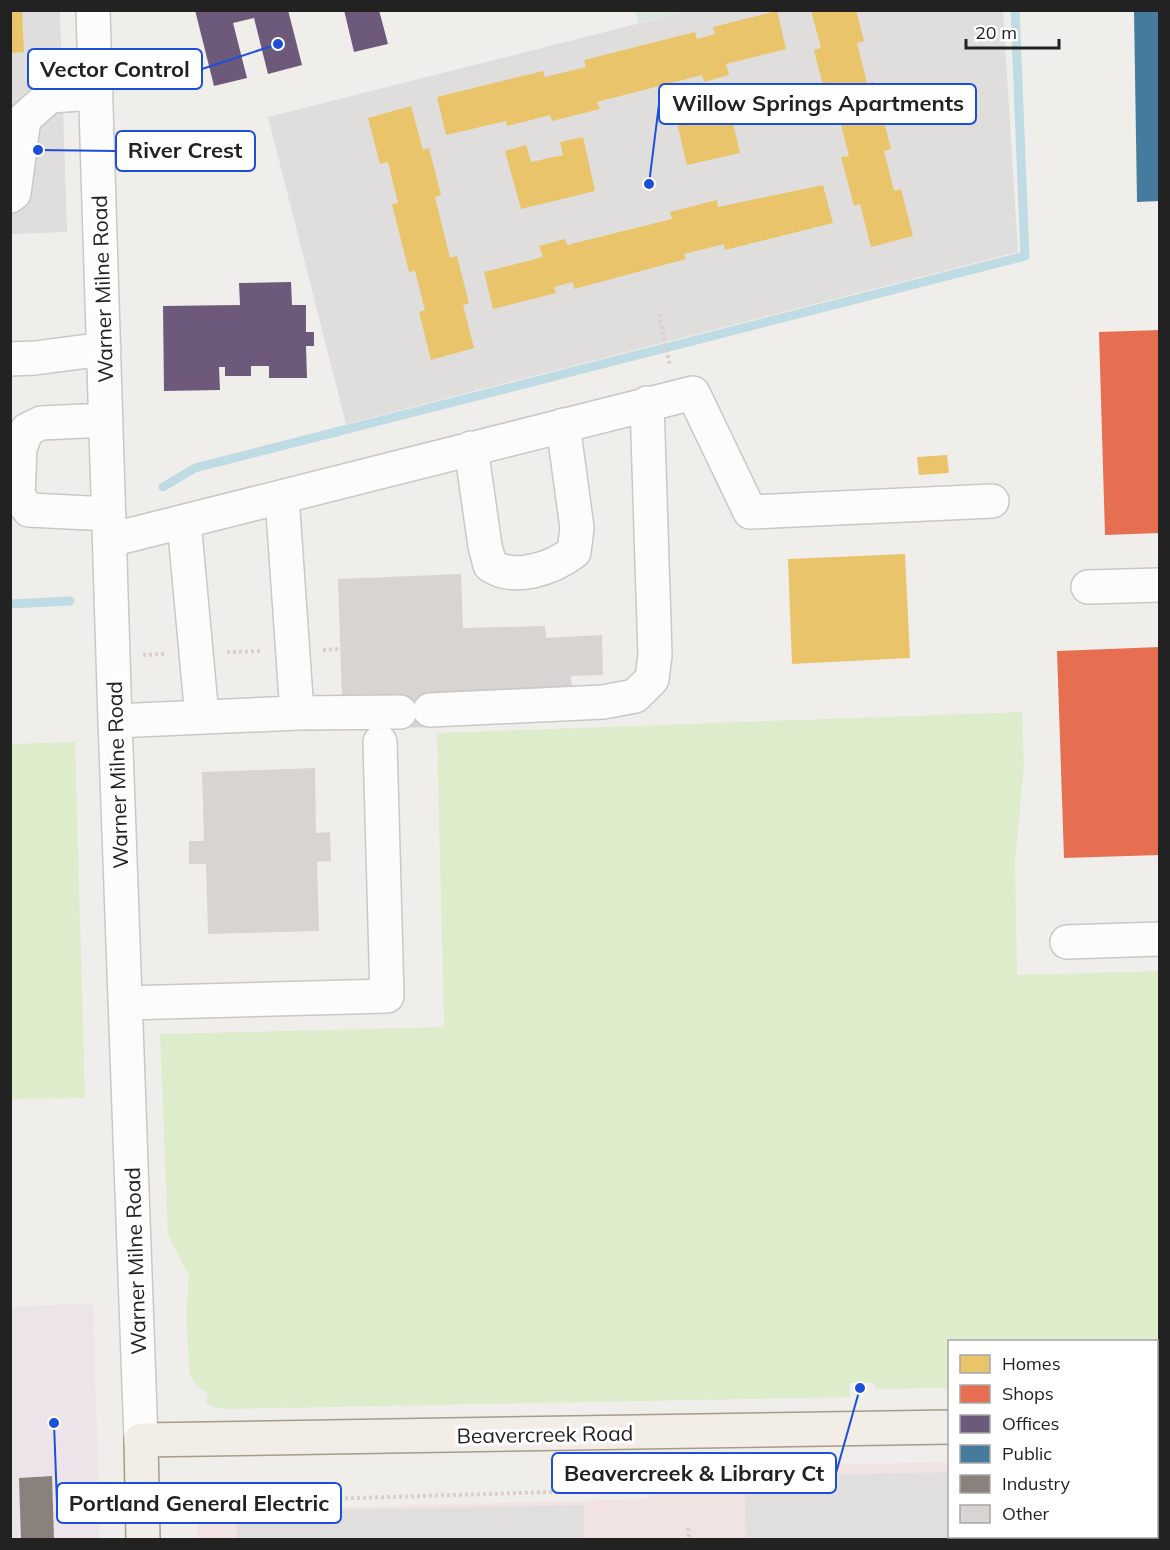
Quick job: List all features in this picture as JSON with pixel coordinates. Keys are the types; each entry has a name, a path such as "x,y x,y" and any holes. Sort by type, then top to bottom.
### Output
{"main road":[{"name":"Beavercreek Road","path":"141,1440 948,1428"},
{"name":"Warner Milne Road","path":"141,1440 143,1539"}],"street":[{"name":"Warner Milne Road","path":"93,10 115,721 141,1440"},
{"path":"10,196 14,193 24,119 50,96 96,93"},
{"path":"10,359 104,349"},
{"path":"106,420 41,423 27,430 20,448 18,496 29,510 109,527 184,522 693,393 750,512 992,501"},
{"path":"115,721 603,702 635,696 652,679 655,655 647,403"},
{"path":"471,448 490,566 499,571 513,573 548,567 558,564 574,552 577,528 563,425"},
{"path":"282,497 297,713"},
{"path":"184,522 202,717"},
{"path":"1088,587 1160,585"},
{"path":"126,1003 387,996 380,742"},
{"path":"1067,942 1160,939"}],"path":[{"path":"659,314 669,358"},
{"path":"142,655 340,649"},
{"path":"199,1487 220,1500 228,1502 583,1491"},
{"path":"688,1528 689,1539"}],"shaded area":[{"path":"636,10 688,10 688,11 638,23"},
{"path":"10,11 60,11 67,232 11,234"},
{"path":"688,11 1003,11 1018,252 346,424 268,117"},
{"path":"93,1303 100,1539 11,1539 10,1307"},
{"path":"1159,1461 1159,1539 198,1540 198,1511 649,1499 649,1469 948,1462 948,1538 1158,1538"},
{"path":"948,1472 948,1538 994,1539 746,1539 744,1477"},
{"path":"584,1505 584,1539 237,1539 236,1512"}],"green space":[{"path":"1022,712 1024,766 1015,860 1017,975 1159,971 1159,1385 1158,1340 948,1340 948,1388 876,1389 874,1383 849,1383 850,1397 226,1409 214,1407 205,1401 209,1394 197,1386 190,1376 186,1318 189,1275 168,1235 160,1034 444,1027 437,733"},
{"path":"75,742 85,1098 11,1099 11,744"}],"building: Homes":[{"path":"10,10 22,10 24,52 10,53"},
{"path":"811,10 856,10 864,41 857,43 867,83 874,82 891,149 884,151 894,191 901,189 913,236 871,247 860,204 854,206 841,157 849,156 834,97 826,98 814,50 821,48"},
{"path":"777,11 786,49 726,64 729,75 704,82 702,75 597,102 600,109 552,121 550,115 507,126 506,121 446,135 437,97 543,71 545,77 586,67 584,60 695,32 697,39 715,34 713,27"},
{"path":"411,106 423,150 429,148 441,195 435,197 450,258 457,256 469,303 463,305 474,348 431,360 419,312 425,310 415,271 409,272 392,204 398,203 388,162 380,164 368,118"},
{"path":"730,110 740,153 687,165 677,123"},
{"path":"583,137 595,191 521,209 505,151 526,145 531,162 563,155 560,142"},
{"path":"823,185 833,223 725,250 724,244 684,254 686,259 574,289 573,282 554,287 556,293 493,309 484,272 543,257 539,246 565,239 567,245 672,219 670,212 717,200 718,207"},
{"path":"947,455 949,473 919,475 917,457"},
{"path":"905,554 910,658 792,664 788,559"}],"building: Shops":[{"path":"1160,330 1160,533 1105,535 1099,332"},
{"path":"1160,647 1160,855 1064,858 1057,651"}],"building: Offices":[{"path":"195,10 288,10 302,65 268,74 254,18 233,23 247,78 214,86"},
{"path":"344,10 379,10 388,44 354,52"},
{"path":"291,282 292,305 306,305 306,332 314,332 314,346 306,346 307,378 269,378 269,366 251,366 251,376 225,376 225,367 219,367 220,390 164,391 163,306 240,305 239,283"}],"building: Public":[{"path":"1134,10 1160,10 1160,201 1137,202"}],"building: Industry":[{"path":"52,1476 54,1540 21,1540 19,1478"}],"building: Other":[{"path":"461,574 463,628 545,626 546,638 602,635 603,675 571,676 572,692 430,698 432,727 401,728 342,701 338,579"},
{"path":"315,768 316,833 330,832 331,861 317,862 319,931 208,934 206,864 189,864 189,841 204,841 202,772"}],"waterway":[{"path":"163,487 195,468 1025,256 1015,10"},
{"path":"10,604 70,601"}],"place":[{"name":"Vector Control","path":"278,44"},
{"name":"River Crest","path":"38,150"},
{"name":"Willow Springs Apartments","path":"649,184"},
{"name":"Beavercreek & Library Ct","path":"860,1388"},
{"name":"Portland General Electric","path":"54,1423"}]}
